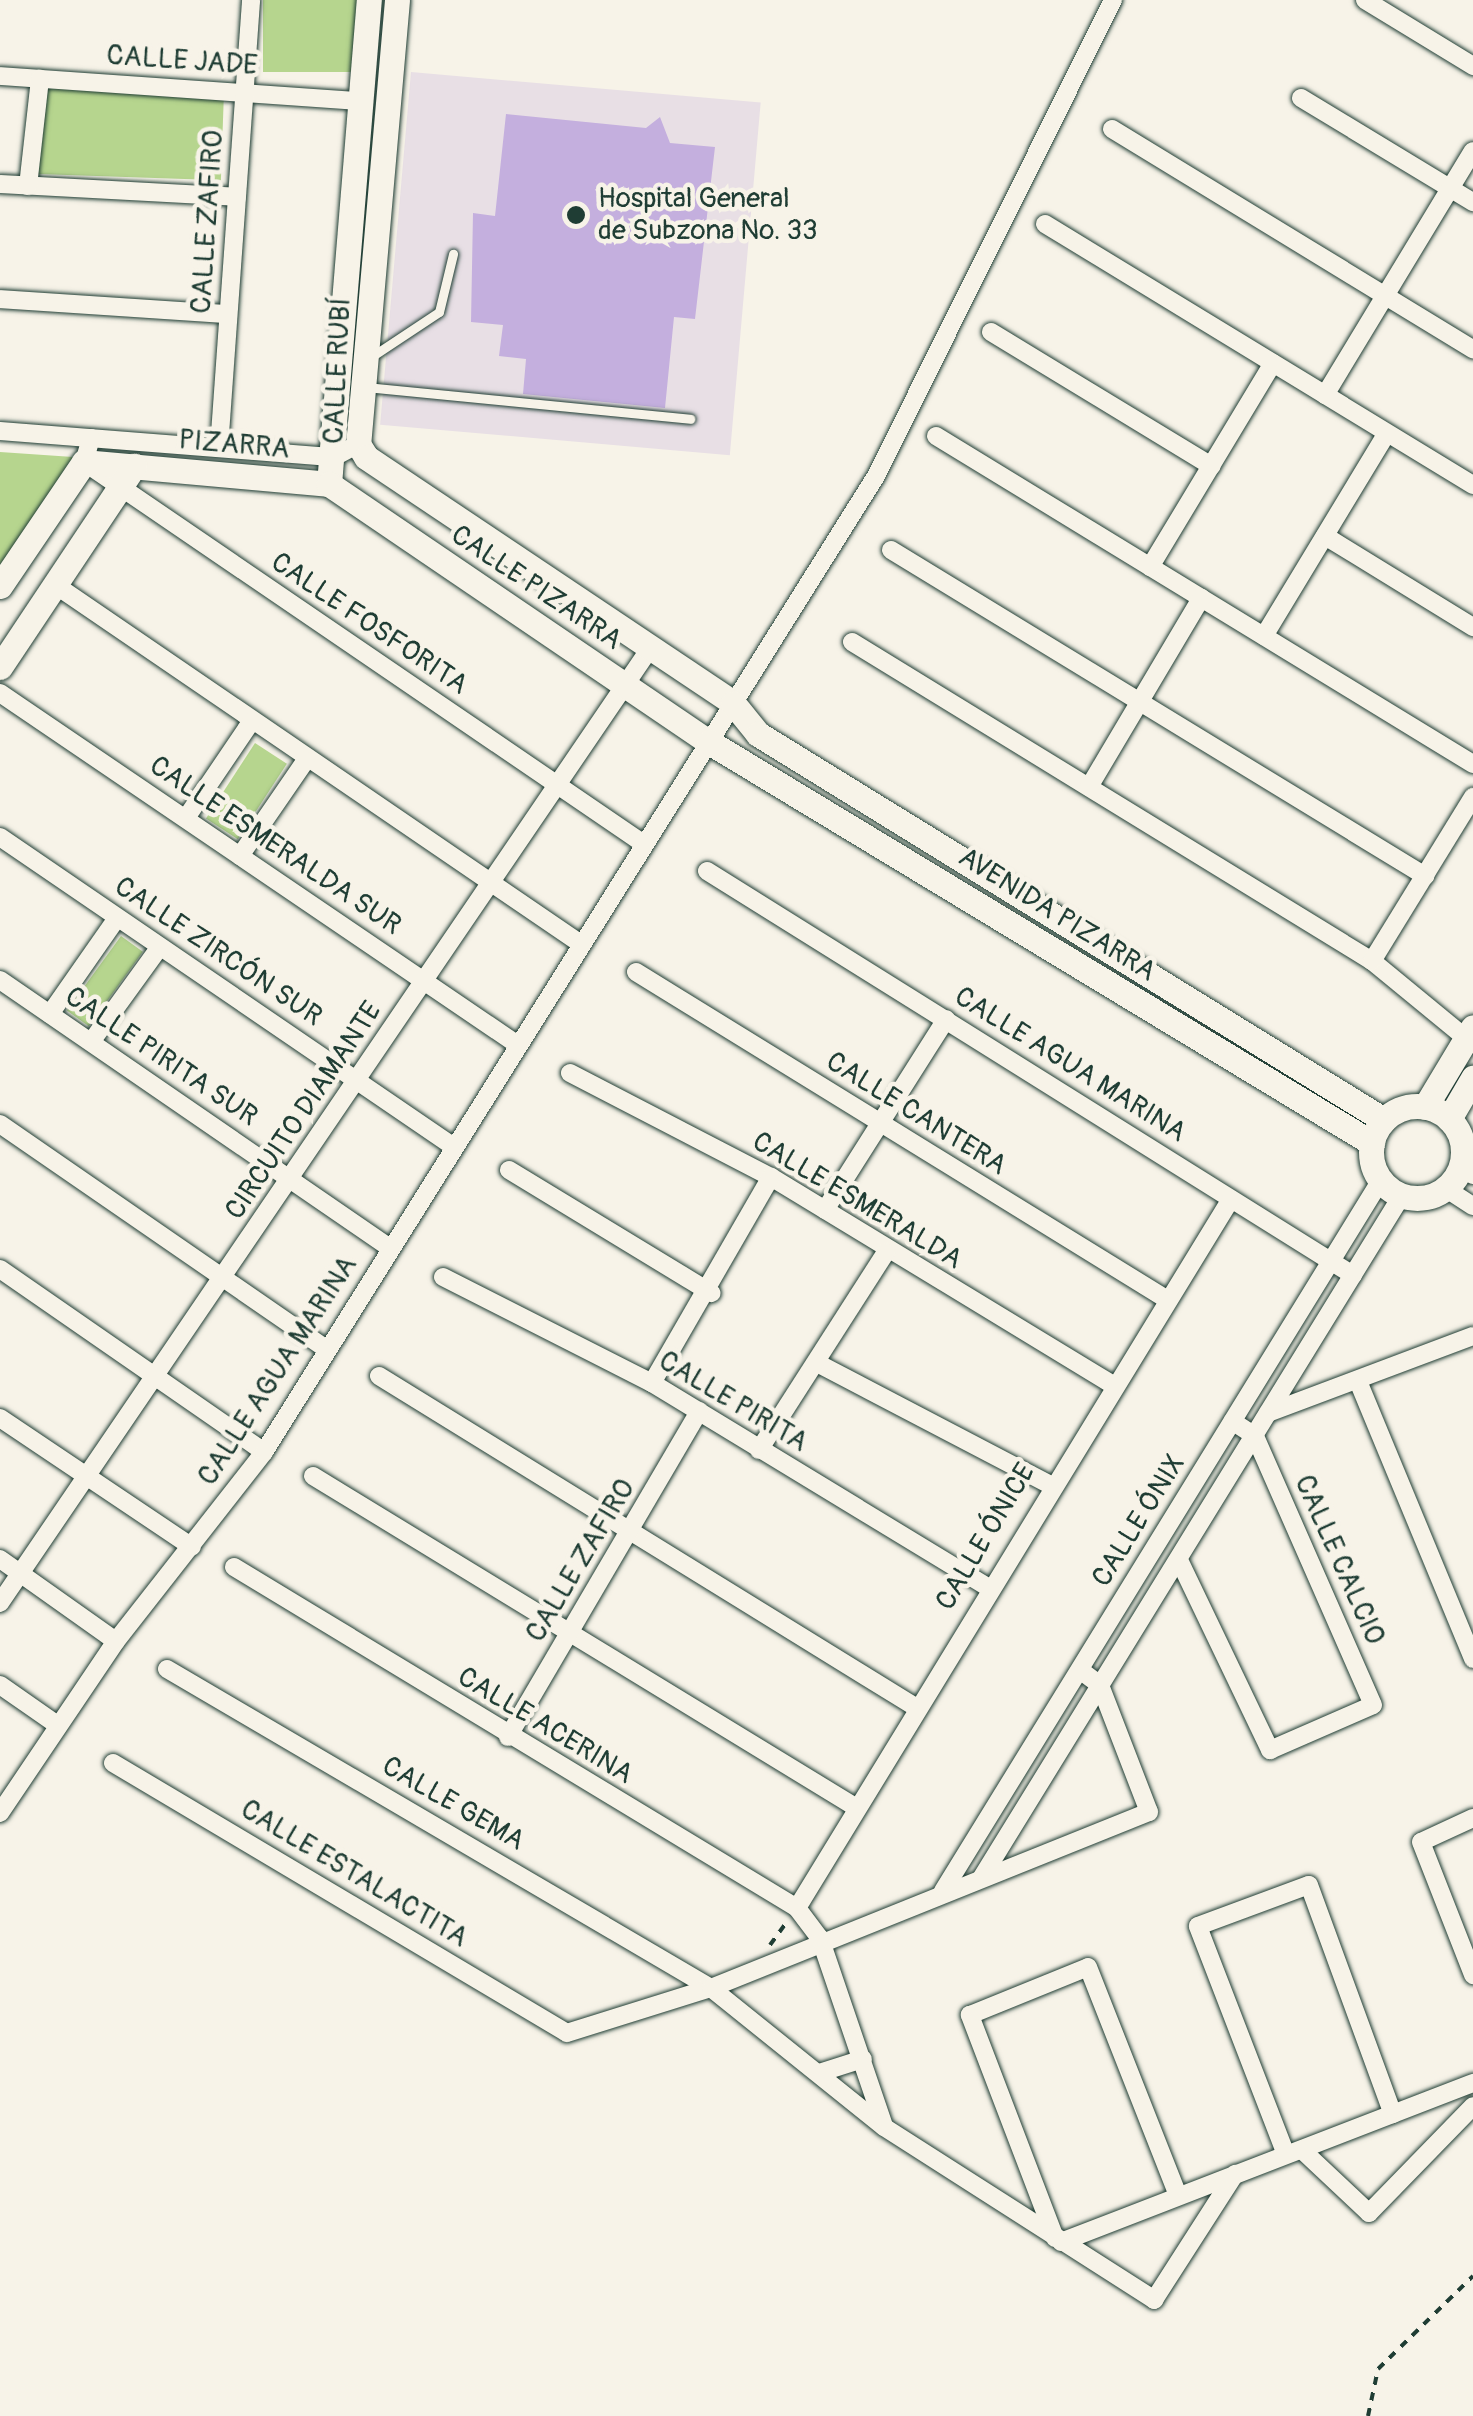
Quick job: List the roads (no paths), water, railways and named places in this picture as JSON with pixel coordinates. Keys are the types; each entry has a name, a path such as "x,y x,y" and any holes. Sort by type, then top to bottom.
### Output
{"street":[{"name":"CALLE ZAFIRO","path":"220,448 251,0"},
{"name":"CALLE RUBÍ","path":"328,484 350,386 361,101 369,0"},
{"name":"CALLE RUBÍ","path":"328,484 362,450 350,386 366,360 397,0"},
{"name":"CALLE AGUA MARINA","path":"0,1812 56,1724 116,1641 264,1452 876,476 1113,0"},
{"path":"1365,0 1473,66"},
{"name":"CALLE JADE","path":"0,76 361,101"},
{"path":"28,186 40,79"},
{"path":"1302,98 1473,202"},
{"path":"1112,129 1473,349"},
{"path":"1325,395 1473,151"},
{"path":"0,184 236,197"},
{"path":"1045,224 1473,486"},
{"path":"0,299 228,314"},
{"path":"992,332 1211,466"},
{"path":"1150,567 1274,364"},
{"path":"0,431 88,450 220,448 334,457 362,450"},
{"path":"1264,636 1387,433"},
{"path":"936,436 1473,764"},
{"path":"0,586 88,450"},
{"name":"PIZARRA","path":"88,450 127,476 328,484"},
{"name":"CALLE PIZARRA","path":"362,450 733,704"},
{"path":"0,667 127,476"},
{"name":"CALLE FOSFORITA","path":"127,476 558,787 644,844"},
{"name":"CALLE PIZARRA","path":"328,484 709,742"},
{"path":"1325,536 1473,626"},
{"path":"892,550 1425,876"},
{"path":"54,584 306,760 581,944"},
{"path":"1089,787 1201,598"},
{"path":"852,642 1372,961 1470,1037 1437,1113"},
{"name":"CIRCUITO DIAMANTE","path":"0,1603 651,648"},
{"name":"CALLE ESMERALDA SUR","path":"0,692 518,1045"},
{"name":"AVENIDA PIZARRA","path":"733,704 751,746"},
{"path":"186,818 251,722"},
{"name":"AVENIDA PIZARRA","path":"709,742 751,746 1378,1132"},
{"path":"240,856 306,760"},
{"path":"1372,961 1473,797"},
{"name":"CALLE ZIRCÓN SUR","path":"0,837 454,1147"},
{"name":"CALLE AGUA MARINA","path":"707,871 1353,1275"},
{"path":"50,1014 117,918"},
{"path":"91,1042 159,948"},
{"name":"CALLE CANTERA","path":"636,972 1168,1300"},
{"name":"CALLE PIRITA SUR","path":"0,980 390,1248"},
{"path":"825,1210 946,1019"},
{"name":"CALLE ESMERALDA","path":"570,1073 771,1177 886,1252 1111,1384"},
{"path":"1459,1176 1391,1187 1378,1132 1437,1113 1473,1078"},
{"path":"1437,1113 1462,1142 1459,1176 1473,1206"},
{"path":"0,1124 327,1350"},
{"path":"510,1170 711,1293"},
{"path":"652,1383 711,1293 771,1177"},
{"name":"CALLE ÓNIX","path":"943,1890 1330,1260 1391,1187"},
{"name":"CALLE ÓNIX","path":"982,1877 1353,1275 1391,1187"},
{"name":"CALLE ÓNICE","path":"797,1908 986,1586 1230,1199"},
{"path":"759,1450 820,1364 886,1252"},
{"path":"0,1269 264,1452"},
{"name":"CALLE PIRITA","path":"443,1277 652,1383 986,1586"},
{"path":"1236,1415 1270,1413 1473,1338"},
{"path":"820,1364 1049,1484"},
{"path":"379,1376 917,1708"},
{"path":"1358,1381 1473,1659"},
{"name":"CALLE ZAFIRO","path":"508,1737 632,1533 699,1411"},
{"path":"1236,1415 1254,1436"},
{"path":"0,1418 192,1547"},
{"name":"CALLE CALCIO","path":"1179,1560 1270,1750 1373,1706 1254,1436"},
{"path":"313,1476 857,1808"},
{"path":"0,1560 116,1641"},
{"name":"CALLE ACERINA","path":"234,1568 508,1737 797,1908 820,1938 884,2127"},
{"name":"CALLE GEMA","path":"166,1668 711,1988 884,2127 1154,2300 1235,2174"},
{"path":"711,1988 820,1938 1149,1812 1100,1685 1080,1670"},
{"path":"0,1685 56,1724"},
{"name":"CALLE ESTALACTITA","path":"113,1763 567,2033 711,1988"},
{"path":"1473,1818 1421,1842 1473,1976"},
{"path":"1393,2114 1309,1884 1198,1926 1294,2151 1369,2214 1473,2106"},
{"path":"1178,2196 1088,1968 970,2016 1058,2240 1178,2196 1473,2083"},
{"path":"819,2073 862,2059"}],"lane":[{"path":"366,360 439,312 453,254"},
{"path":"350,386 690,419"}],"place":[{"name":"Hospital General de Subzona No. 33","path":"576,215"}]}
